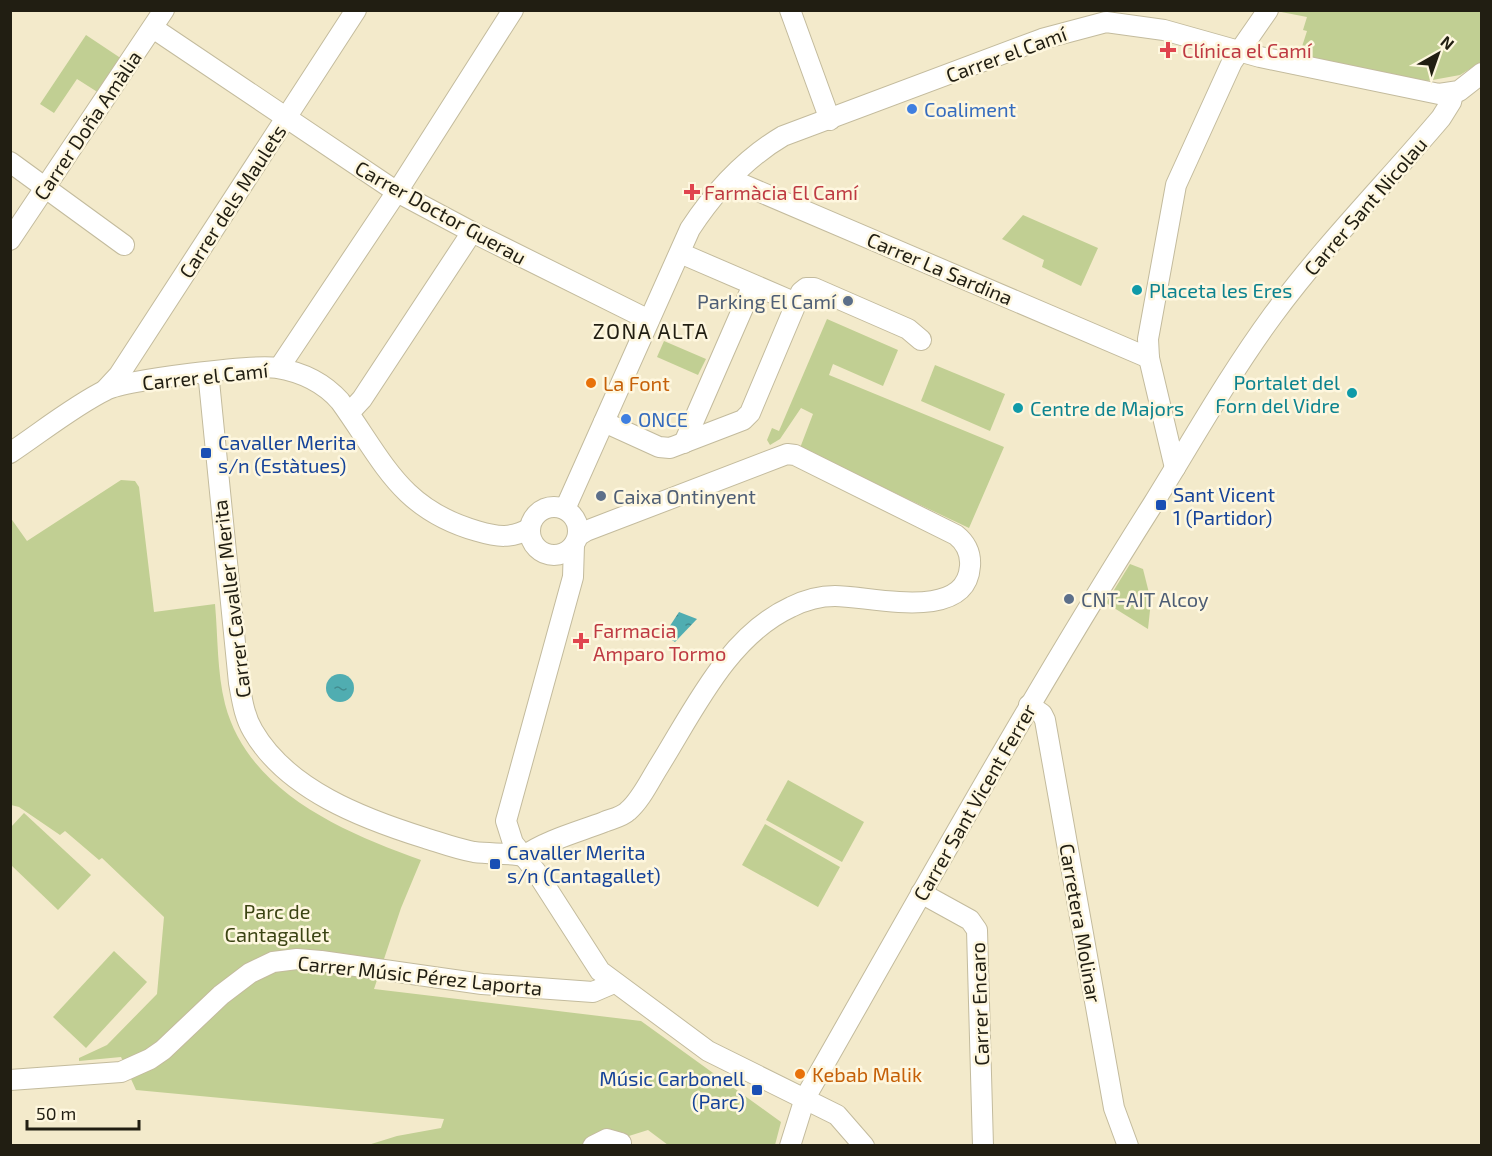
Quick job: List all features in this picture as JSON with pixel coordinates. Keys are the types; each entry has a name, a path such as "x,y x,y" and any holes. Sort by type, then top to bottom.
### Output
{"street":[{"name":"Carrer Doña Amàlia","path":"10,240 165,10"},
{"name":"Carrer dels Maulets","path":"106,389 125,366 356,10"},
{"path":"279,368 397,192 513,10"},
{"path":"790,10 830,120"},
{"path":"1175,468 1149,358 1150,322 1176,185 1238,52 1269,10"},
{"name":"Carrer el Camí","path":"565,509 690,229 705,206 745,162 777,140 975,63 1096,23 1146,26 1202,39 1238,52 1375,82 1439,94 1453,94"},
{"name":"Carrer Doctor Guerau","path":"153,28 397,192 649,320"},
{"name":"Carrer Sant Nicolau","path":"1175,468 1274,314 1308,270 1441,118 1453,94 1466,87 1482,73"},
{"path":"10,162 124,245"},
{"name":"Carrer La Sardina","path":"730,179 1149,358"},
{"path":"349,413 362,399 472,232"},
{"path":"680,253 796,303"},
{"path":"684,443 753,285"},
{"path":"604,422 659,447 670,448 743,420 750,413 796,303 801,292 806,288 814,288 908,329 921,340"},
{"name":"Carrer el Camí","path":"10,453 106,389 261,366 279,368 319,382 335,396 406,494 429,512 468,528 508,537 530,528"},
{"name":"Carrer Cavaller Merita","path":"204,373 209,381 238,682 246,717 254,733 277,762 321,794 398,830 480,852 524,856"},
{"path":"480,852 494,842 506,821 573,577 576,541 576,521 565,509 552,506 544,508 534,516 530,528 534,544 545,553 564,554 576,541 586,531 787,454 795,455 956,535 965,544 970,554 968,580 950,596 934,601 914,603 832,596 811,599 789,607 748,638 714,678 628,811 538,847 524,856"},
{"name":"Carrer Sant Vicent Ferrer","path":"790,1146 805,1098 921,893 1029,705 1175,468"},
{"name":"Carretera Molinar","path":"1029,705 1042,714 1045,720 1114,1108 1128,1146"},
{"path":"506,821 510,836 592,961 614,983 708,1051 837,1115 864,1146"},
{"name":"Carrer Encaro","path":"921,893 970,920 977,930 983,1146"},
{"name":"Carrer Músic Pérez Laporta","path":"10,1080 121,1072 150,1059 220,995 250,972 273,962 297,959 321,961 482,984 593,992 614,983"},
{"path":"593,1146 608,1139 620,1145"}],"green space":[{"path":"1276,11 1481,11 1481,62 1460,75 1427,81 1299,56 1307,31 1303,30 1307,17"},
{"path":"86,35 122,59 99,93 77,79 54,113 40,104"},
{"path":"1023,215 1098,248 1081,286 1042,267 1044,260 1002,239"},
{"path":"827,319 898,350 883,386 833,364 829,375 1004,447 969,528 800,448 813,414 801,408 780,439 770,445 767,440 772,428 779,431"},
{"path":"664,341 706,359 698,375 657,357"},
{"path":"935,365 1005,394 990,431 921,401"},
{"name":"Parc de Cantagallet","path":"121,480 135,481 139,487 154,612 215,604 222,692 237,735 254,762 277,785 331,822 421,860 401,908 374,989 641,1021 781,1122 775,1145 668,1145 648,1130 600,1145 368,1145 397,1136 441,1128 444,1119 136,1090 121,1057 79,1061 79,1058 107,1045 157,994 164,917 102,858 99,860 65,831 60,835 19,807 11,805 10,517 27,541"},
{"path":"1130,564 1143,569 1151,601 1148,629 1106,603"},
{"path":"788,780 864,822 842,862 766,820"},
{"path":"24,813 91,875 58,910 11,865 11,827"},
{"path":"765,824 840,867 818,907 742,865"},
{"path":"114,951 147,982 86,1048 53,1017"}],"water":[{"path":"679,612 697,619 675,642 664,635"},
{"path":"340,674 350,678 354,688 350,698 340,702 330,698 326,688 330,678"}],"place":[{"name":"Clínica el Camí","path":"1168,50"},
{"name":"Coaliment","path":"912,109"},
{"name":"Farmàcia El Camí","path":"692,192"},
{"name":"Placeta les Eres","path":"1137,290"},
{"name":"Parking El Camí","path":"848,301"},
{"name":"La Font","path":"591,383"},
{"name":"Portalet del Forn del Vidre","path":"1352,393"},
{"name":"Centre de Majors","path":"1018,408"},
{"name":"ONCE","path":"626,419"},
{"name":"Cavaller Merita s/n (Estàtues)","path":"206,453"},
{"name":"Caixa Ontinyent","path":"601,496"},
{"name":"Sant Vicent 1 (Partidor)","path":"1161,505"},
{"name":"CNT-AIT Alcoy","path":"1069,599"},
{"name":"Farmacia Amparo Tormo","path":"581,641"},
{"name":"Cavaller Merita s/n (Cantagallet)","path":"495,864"},
{"name":"Kebab Malik","path":"800,1074"},
{"name":"Músic Carbonell (Parc)","path":"757,1090"}],"district":[{"name":"ZONA ALTA","path":"651,330"}]}
